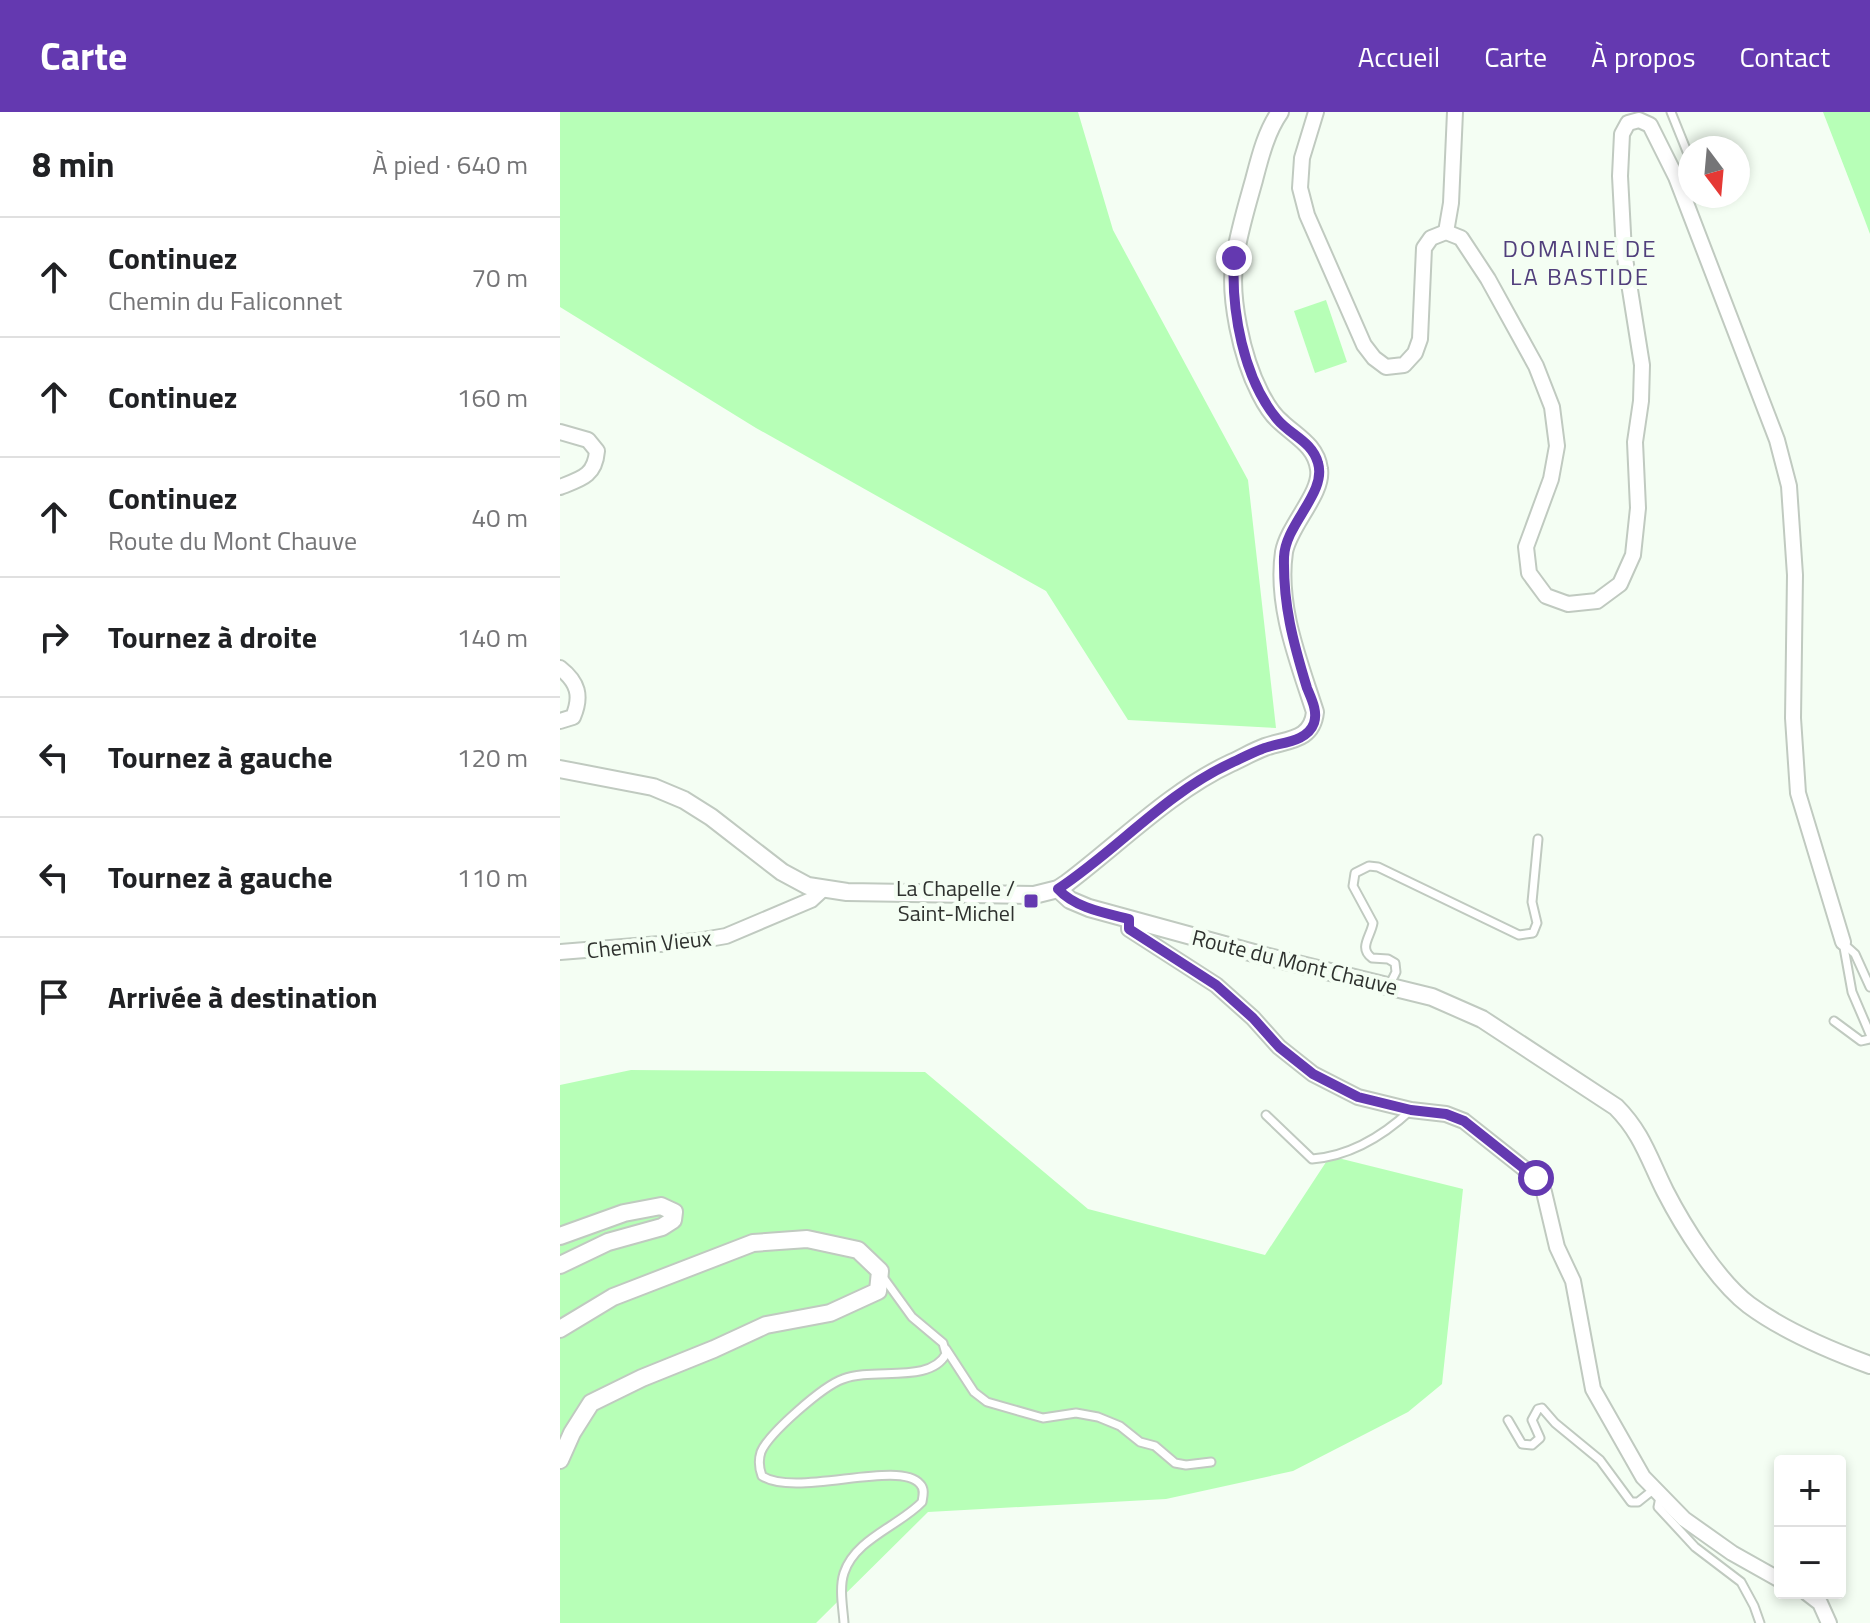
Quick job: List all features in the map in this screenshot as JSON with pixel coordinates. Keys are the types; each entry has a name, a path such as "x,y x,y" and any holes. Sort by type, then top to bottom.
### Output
{"street":[{"path":"560,769 653,787 684,800 782,872 808,886 939,895 1034,895 1058,889 1179,793 1265,747 1298,739 1308,732 1315,712 1284,597 1284,552 1290,533 1318,483 1318,463 1308,445 1278,420 1260,394 1234,302 1234,258 1265,140 1280,112"},
{"path":"1316,112 1302,158 1300,188 1307,215 1364,345 1374,358 1386,367 1404,365 1415,353 1420,339 1424,248 1431,238 1446,232 1461,238 1488,279 1536,366 1552,407 1557,446 1551,479 1526,547 1529,573 1546,596 1568,604 1597,601 1620,584 1633,555 1638,508 1635,442 1642,365 1624,252 1620,176 1622,134 1627,117 1650,125 1676,177 1777,440 1789,486 1795,575 1793,718 1798,793 1843,942"},
{"path":"1446,232 1451,203 1455,112"},
{"path":"560,432 588,440 597,451 596,465 585,477 560,487"},
{"path":"560,668 575,682 580,701 573,717 560,721"},
{"name":"Chemin Vieux","path":"560,952 726,936 811,900 823,889"},
{"name":"Route du Mont Chauve","path":"1058,889 1070,900 1089,908 1432,997 1482,1019 1616,1107 1641,1136 1665,1190 1698,1248 1746,1302 1774,1322 1870,1365"},
{"path":"1129,919 1129,929 1216,985 1253,1018 1279,1047 1313,1074 1358,1097 1411,1110 1446,1114 1464,1121 1536,1178 1544,1192 1557,1247 1573,1281 1593,1389 1656,1493 1684,1519 1732,1553 1774,1577"},
{"path":"560,1236 624,1213 661,1206 674,1212 673,1220 662,1227 608,1242 560,1265"},
{"path":"560,1329 613,1297 753,1243 807,1239 858,1250 880,1271 878,1291 830,1313 766,1325 591,1403 560,1460"},
{"path":"1815,1599 1820,1603 1829,1623"}],"lane":[{"path":"1671,112 1690,159 1686,172 1676,177"},
{"path":"1389,987 1396,967 1393,961 1376,960 1368,955 1365,944 1373,923 1353,886 1355,873 1369,866 1378,867 1519,935 1527,935 1533,933 1537,923 1532,902 1538,839"},
{"path":"1843,942 1855,954 1870,987"},
{"path":"1834,1021 1861,1041 1870,1036 1852,992 1843,942"},
{"path":"1266,1115 1312,1159 1334,1157 1360,1146 1391,1128 1411,1110"},
{"path":"880,1271 912,1317 943,1343 974,1392 987,1402 1043,1418 1076,1413 1098,1417 1120,1426 1140,1442 1155,1446 1175,1463 1211,1462"},
{"path":"844,1623 844,1573 862,1548 922,1502 924,1492 920,1483 909,1478 889,1476 782,1484 762,1476 758,1467 761,1453 769,1439 822,1390 861,1374 933,1369 946,1354 943,1343"},
{"path":"1508,1420 1522,1444 1532,1445 1540,1438 1532,1420 1542,1408 1555,1423 1600,1460 1631,1502 1656,1493 1658,1507 1666,1518 1695,1547 1741,1582 1760,1623"}],"green space":[{"path":"560,112 1078,112 1113,230 1248,480 1276,728 1128,720 1046,591 756,428 560,307"},
{"path":"1823,112 1870,112 1870,234 1864,218"},
{"path":"1326,300 1347,362 1315,373 1294,311"},
{"path":"631,1070 925,1072 1088,1209 1265,1255 1330,1156 1463,1189 1442,1384 1408,1412 1293,1471 1166,1499 928,1512 816,1623 560,1623 560,1085"}],"place":[{"name":"La Chapelle / Saint-Michel","path":"1031,901"}],"district":[{"name":"DOMAINE DE LA BASTIDE","path":"1580,263"}],"route":[{"path":"1234,258 1234,302 1260,394 1278,420 1315,453 1320,473 1318,483 1290,533 1284,552 1284,597 1288,621 1315,712 1314,722 1308,732 1298,739 1265,747 1179,793 1058,889 1070,900 1129,919 1129,929 1216,985 1253,1018 1279,1047 1313,1074 1358,1097 1411,1110 1446,1114 1464,1121 1536,1178"}]}
